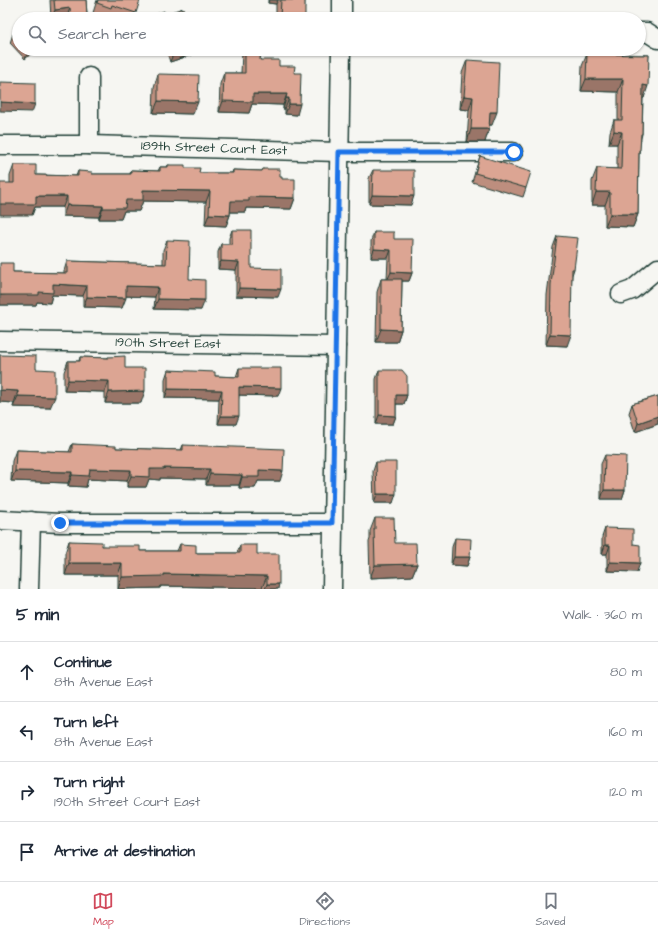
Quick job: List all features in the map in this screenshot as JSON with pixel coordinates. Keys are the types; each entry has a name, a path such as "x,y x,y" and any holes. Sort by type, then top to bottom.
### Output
{"street":[{"path":"342,0 342,12"},
{"path":"646,32 658,39"},
{"path":"332,589 341,56"},
{"path":"89,77 89,145"},
{"name":"189th Street Court East","path":"0,145 89,145 339,152 514,152"},
{"path":"621,294 632,290 658,268"},
{"name":"190th Street East","path":"0,341 336,346"},
{"path":"0,520 60,523 332,523"},
{"path":"29,589 31,521"}],"building":[{"path":"54,0 86,0 87,12 70,12 70,8 55,10"},
{"path":"98,0 140,0 136,12 112,5 111,8 97,3"},
{"path":"281,0 305,0 305,12 280,12"},
{"path":"183,8 184,12 171,12"},
{"path":"649,55 648,86 643,85 642,134 639,150 638,214 610,214 610,192 596,192 597,168 621,169 622,132 614,131 614,120 622,120 623,79 586,79 587,56"},
{"path":"245,56 260,56 260,60 279,60 279,66 295,66 294,73 301,73 300,104 289,104 289,98 286,98 287,94 253,94 253,102 223,101 224,73 245,73"},
{"path":"467,60 499,62 497,112 490,112 489,129 471,129 473,97 464,96"},
{"path":"158,74 199,75 198,102 158,101"},
{"path":"0,82 35,83 35,104 0,102"},
{"path":"480,156 531,172 526,188 475,173"},
{"path":"14,165 36,165 36,175 78,176 78,171 92,172 92,174 131,174 131,170 160,171 160,167 168,167 168,165 185,165 185,168 200,168 199,173 233,173 233,170 262,171 263,169 280,169 280,177 282,177 282,179 295,179 295,198 249,197 249,201 231,201 230,215 209,214 210,191 143,190 143,200 126,200 125,208 67,205 67,196 36,196 36,204 0,204 0,183 14,183"},
{"path":"373,170 414,170 414,196 372,195"},
{"path":"232,230 251,230 251,268 281,269 281,289 239,288 239,262 221,261 221,244 232,244"},
{"path":"374,232 394,232 394,239 413,239 412,273 391,272 391,250 374,249"},
{"path":"557,236 578,238 574,269 572,269 571,335 550,334 551,284"},
{"path":"167,240 190,241 189,279 205,280 205,300 158,299 158,287 126,286 126,298 87,297 87,286 53,284 53,293 39,292 39,295 0,295 0,263 13,263 13,272 67,273 67,261 166,264"},
{"path":"381,279 402,279 401,330 381,329"},
{"path":"0,355 36,356 36,369 55,370 55,397 18,396 18,391 0,390"},
{"path":"125,356 125,368 145,368 145,391 109,392 109,381 68,380 68,361 80,361 80,357 108,358"},
{"path":"239,368 281,368 281,388 239,387 239,416 221,416 222,390 168,389 168,370 215,372 215,376 239,377"},
{"path":"379,370 402,370 407,376 407,395 396,395 396,416 379,415"},
{"path":"658,396 658,416 638,423 632,404"},
{"path":"72,444 116,446 116,448 183,450 183,445 284,449 283,471 259,470 259,477 242,477 242,475 210,474 210,469 164,468 150,469 150,477 131,476 131,470 90,469 89,476 72,475 72,472 15,471 16,450 72,452"},
{"path":"605,455 626,456 625,490 604,490"},
{"path":"376,462 396,462 396,494 377,494"},
{"path":"375,518 394,518 395,543 416,543 417,564 375,565"},
{"path":"605,528 633,529 633,544 640,545 640,563 610,562 610,545 605,545"},
{"path":"455,538 471,539 470,557 454,557"},
{"path":"69,541 102,542 102,546 140,546 140,551 180,551 180,544 196,545 196,553 240,553 240,545 257,545 257,554 279,554 279,584 267,584 267,576 164,574 164,576 122,577 122,563 69,563"}],"route":[{"path":"60,523 332,523 339,152 514,152"}]}
